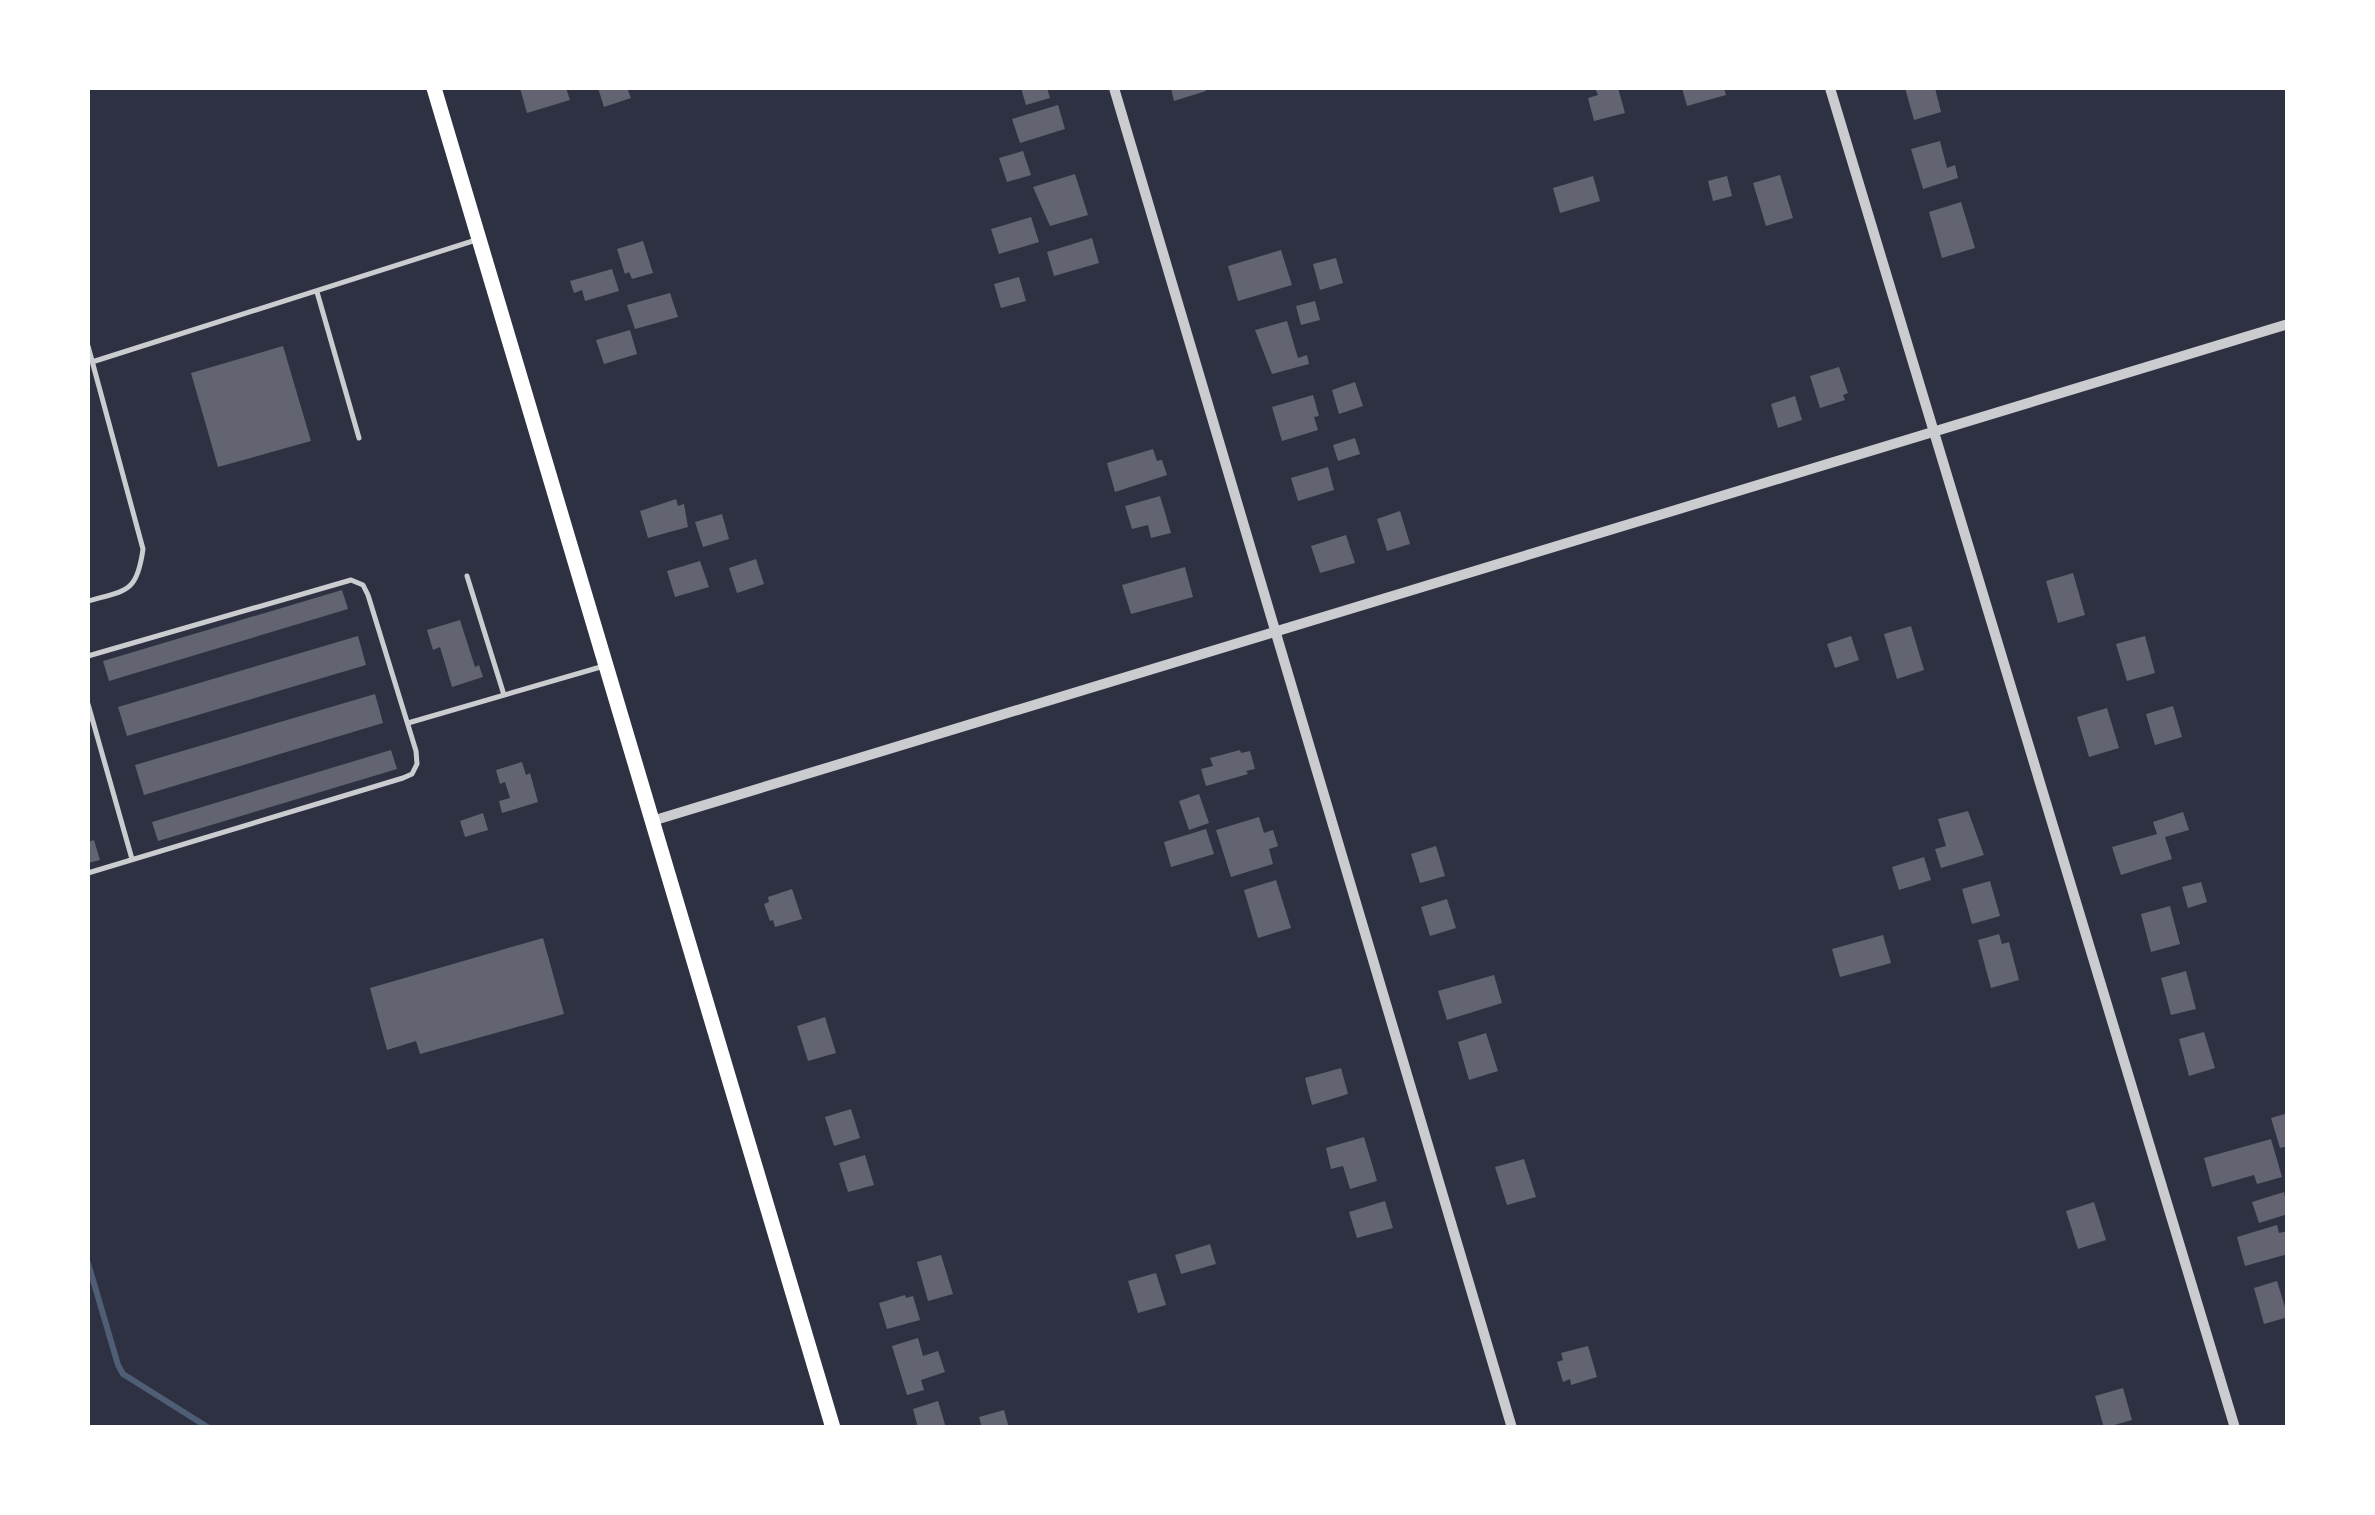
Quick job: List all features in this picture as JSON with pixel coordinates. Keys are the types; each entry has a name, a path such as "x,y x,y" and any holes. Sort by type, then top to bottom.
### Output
{"main road":[{"path":"434,88 833,1428"}],"street":[{"path":"1114,88 1512,1428"},
{"path":"1830,88 2234,1428"},
{"path":"652,821 2288,324"}],"lane":[{"path":"92,362 479,239"},
{"path":"316,292 360,438"},
{"path":"88,346 143,549 139,577 126,590 88,601"},
{"path":"467,576 504,695"},
{"path":"88,656 351,580 363,584 368,595 416,751 412,774 88,873"},
{"path":"408,724 607,665"},
{"path":"88,704 132,859"}],"building":[{"path":"520,88 566,88 570,100 527,113"},
{"path":"598,88 627,88 631,98 604,107"},
{"path":"1021,88 1047,88 1050,98 1026,105"},
{"path":"1171,88 1205,88 1206,91 1174,101"},
{"path":"1595,88 1618,88 1625,113 1594,121 1588,98 1598,95"},
{"path":"1682,88 1724,88 1726,95 1687,106"},
{"path":"1905,88 1935,88 1941,112 1914,120"},
{"path":"1058,105 1065,129 1020,143 1012,119"},
{"path":"1940,141 1947,168 1955,165 1958,178 1923,189 1911,149"},
{"path":"1023,151 1031,175 1007,182 999,158"},
{"path":"1075,174 1088,215 1050,226 1033,187"},
{"path":"1780,175 1793,218 1766,226 1753,183"},
{"path":"1593,176 1600,201 1560,213 1553,188"},
{"path":"1727,176 1732,196 1713,201 1708,181"},
{"path":"1961,202 1975,248 1942,258 1929,212"},
{"path":"1031,217 1039,242 999,254 991,229"},
{"path":"1092,238 1099,263 1054,276 1047,252"},
{"path":"643,241 653,273 632,279 629,272 625,274 617,249"},
{"path":"1281,250 1292,285 1238,301 1228,266"},
{"path":"1336,258 1343,283 1320,290 1313,264"},
{"path":"612,269 619,291 585,301 582,290 574,293 570,281"},
{"path":"1019,277 1026,301 1001,308 994,284"},
{"path":"670,293 678,317 635,329 627,305"},
{"path":"1315,301 1320,320 1301,325 1296,306"},
{"path":"1287,321 1298,358 1307,355 1309,364 1272,374 1255,330"},
{"path":"630,330 637,354 604,364 596,340"},
{"path":"283,346 311,441 218,467 191,373"},
{"path":"1839,367 1848,393 1843,395 1845,400 1820,408 1810,376"},
{"path":"1355,382 1363,406 1339,414 1332,390"},
{"path":"1313,395 1318,430 1282,441 1272,407"},
{"path":"1795,396 1802,420 1778,428 1771,404"},
{"path":"1355,438 1360,454 1338,461 1333,445"},
{"path":"1153,449 1167,475 1115,492 1107,463"},
{"path":"1328,467 1334,490 1298,501 1291,478"},
{"path":"1160,496 1171,533 1151,538 1148,525 1132,529 1125,506"},
{"path":"676,499 678,506 684,504 688,527 648,538 640,511"},
{"path":"1400,511 1410,544 1387,551 1377,519"},
{"path":"722,514 729,539 703,547 695,522"},
{"path":"1346,535 1355,563 1320,573 1311,546"},
{"path":"756,559 764,584 737,593 729,568"},
{"path":"700,561 709,587 675,597 667,571"},
{"path":"1185,567 1193,597 1131,614 1122,585"},
{"path":"2073,573 2085,615 2058,623 2046,581"},
{"path":"342,590 348,609 109,681 103,661"},
{"path":"460,620 475,667 479,665 483,677 452,687 440,647 433,650 427,630"},
{"path":"1911,626 1924,670 1897,679 1884,634"},
{"path":"358,636 366,665 127,736 118,707"},
{"path":"1851,636 1859,660 1835,668 1827,644"},
{"path":"2145,636 2155,673 2127,681 2116,644"},
{"path":"375,694 383,723 144,795 135,765"},
{"path":"2173,706 2182,737 2155,745 2146,714"},
{"path":"2107,708 2119,748 2089,757 2077,717"},
{"path":"391,750 397,769 158,841 152,822"},
{"path":"1250,751 1255,769 1206,786 1201,769 1213,766 1210,758"},
{"path":"522,762 526,775 530,773 538,802 502,813 499,801 510,798 496,770"},
{"path":"1199,794 1209,823 1189,830 1179,801"},
{"path":"1968,811 1984,855 1941,868 1935,849 1946,846 1938,819"},
{"path":"2183,812 2189,830 2165,837 2172,859 2121,875 2112,847 2157,834 2153,822"},
{"path":"483,813 488,830 465,837 460,821"},
{"path":"1259,817 1264,833 1273,830 1278,846 1269,849 1273,864 1231,877 1216,830"},
{"path":"1206,829 1214,854 1171,867 1164,842"},
{"path":"94,840 100,860 88,863 88,842"},
{"path":"1436,846 1445,876 1420,883 1411,854"},
{"path":"1924,857 1931,880 1899,890 1892,867"},
{"path":"1276,880 1291,928 1258,938 1244,890"},
{"path":"1990,881 2000,916 1972,924 1962,889"},
{"path":"2201,882 2207,902 2188,908 2182,887"},
{"path":"792,889 802,919 775,927 764,904 769,902 768,897"},
{"path":"1447,899 1456,928 1430,936 1421,907"},
{"path":"2170,906 2180,944 2151,952 2141,914"},
{"path":"1999,934 2002,944 2009,942 2019,980 1991,988 1978,940"},
{"path":"1883,935 1891,963 1840,977 1832,949"},
{"path":"543,938 564,1014 420,1054 416,1041 387,1050 370,988"},
{"path":"2186,971 2196,1009 2171,1015 2161,978"},
{"path":"1494,975 1502,1003 1447,1020 1438,991"},
{"path":"825,1017 836,1053 808,1061 797,1026"},
{"path":"2204,1032 2215,1068 2189,1076 2179,1039"},
{"path":"1486,1033 1498,1071 1469,1080 1458,1042"},
{"path":"1341,1068 1348,1094 1312,1105 1305,1078"},
{"path":"851,1109 860,1138 834,1146 825,1117"},
{"path":"2288,1113 2288,1146 2280,1148 2271,1118"},
{"path":"1364,1137 1377,1181 1350,1189 1343,1166 1331,1169 1326,1148"},
{"path":"2271,1139 2282,1177 2257,1184 2254,1175 2212,1187 2204,1158"},
{"path":"865,1155 874,1185 848,1192 839,1163"},
{"path":"1524,1159 1536,1197 1507,1205 1495,1167"},
{"path":"2284,1192 2288,1214 2259,1223 2252,1202"},
{"path":"1385,1201 1393,1228 1357,1238 1349,1212"},
{"path":"2094,1202 2106,1240 2078,1249 2066,1211"},
{"path":"2277,1225 2279,1233 2288,1231 2288,1254 2245,1266 2237,1237"},
{"path":"1210,1244 1216,1264 1181,1274 1175,1255"},
{"path":"941,1255 953,1294 928,1301 917,1262"},
{"path":"1156,1273 1166,1305 1138,1313 1128,1281"},
{"path":"2277,1281 2288,1317 2264,1324 2254,1288"},
{"path":"913,1296 920,1320 887,1329 879,1303"},
{"path":"918,1338 923,1356 938,1351 945,1372 921,1380 924,1390 907,1395 892,1346"},
{"path":"1588,1346 1597,1377 1571,1385 1570,1379 1563,1382 1557,1362 1563,1360 1561,1353"},
{"path":"2123,1388 2132,1420 2104,1428 2095,1396"},
{"path":"938,1401 946,1428 918,1428 913,1409"},
{"path":"1004,1410 1009,1428 982,1428 979,1417"}],"waterway":[{"path":"88,1263 123,1374 209,1428"}]}
